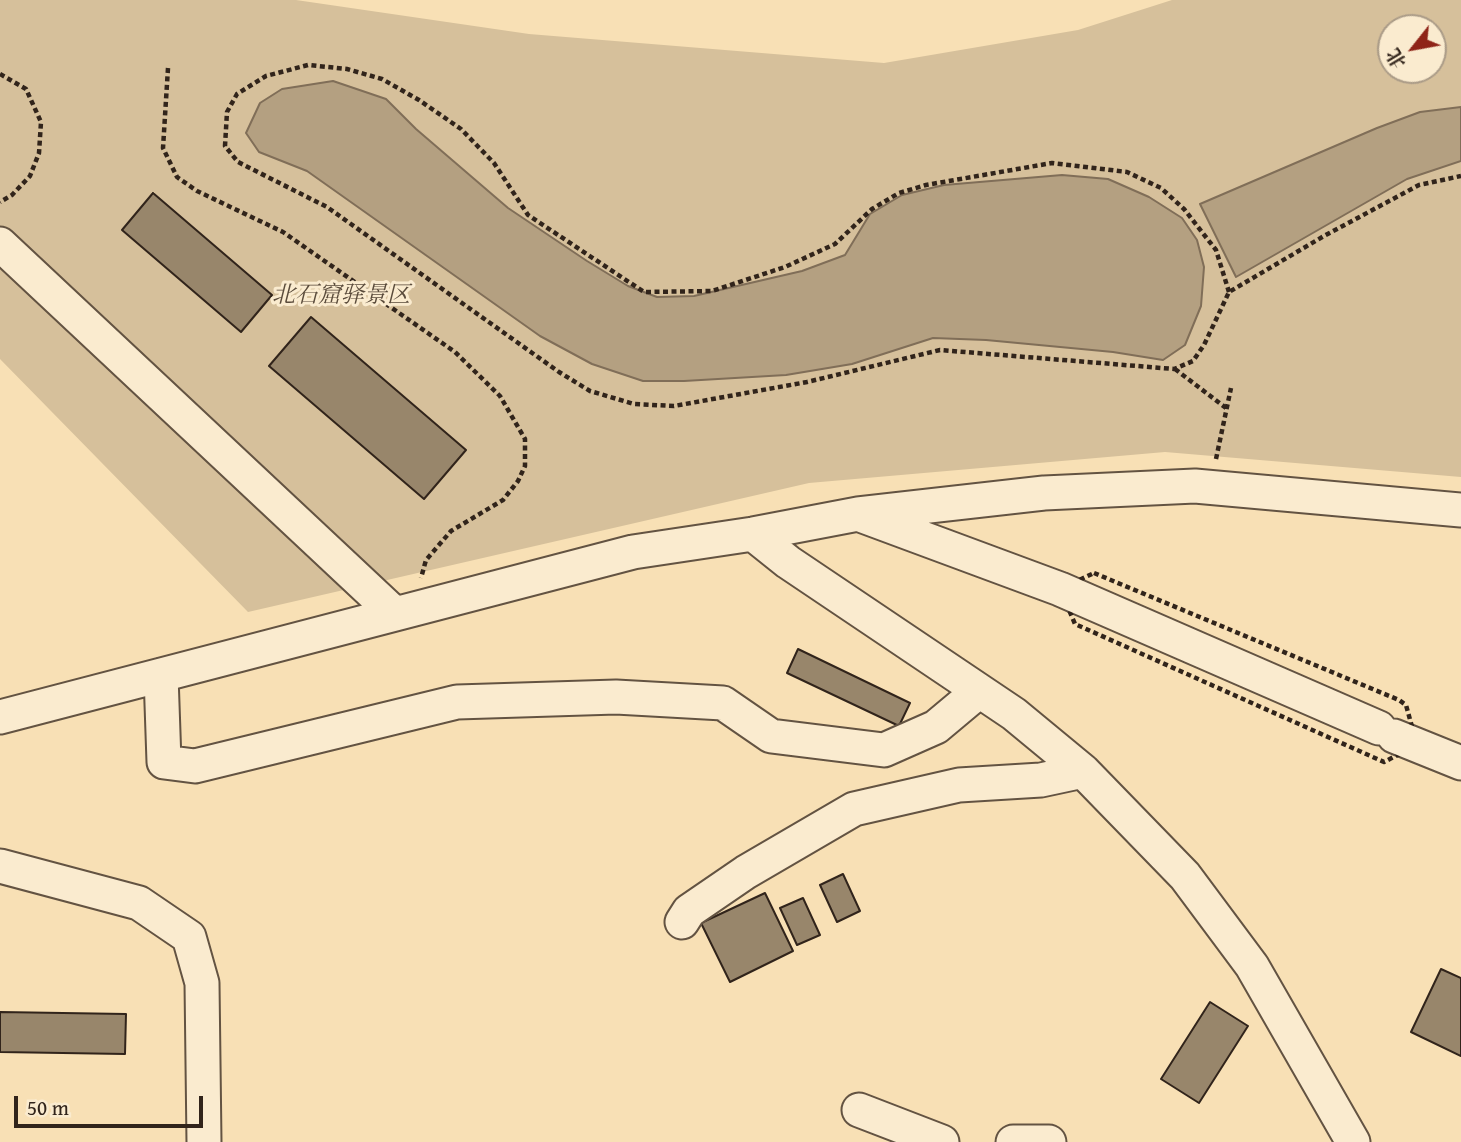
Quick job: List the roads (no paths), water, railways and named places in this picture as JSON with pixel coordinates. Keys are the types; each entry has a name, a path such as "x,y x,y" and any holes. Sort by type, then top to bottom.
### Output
{"street":[{"path":"0,244 409,610"},
{"path":"0,717 633,552 858,514 1044,493 1195,486 1461,510"},
{"path":"858,514 1060,589 1461,763"},
{"path":"752,534 788,562 1014,714 1083,771 1185,876 1252,966 1339,1139"},
{"path":"161,675 164,762 195,766 457,702 616,697 723,703 771,736 884,750 936,727 979,691"},
{"path":"682,922 689,911 746,872 854,809 959,785 1041,780 1083,771"},
{"path":"0,866 139,903 189,937 202,983 204,1142"},
{"path":"859,1110 942,1142"},
{"path":"1013,1142 1049,1142"}],"park label":[{"name":"北石窟驿景区","path":"341,296"}]}
